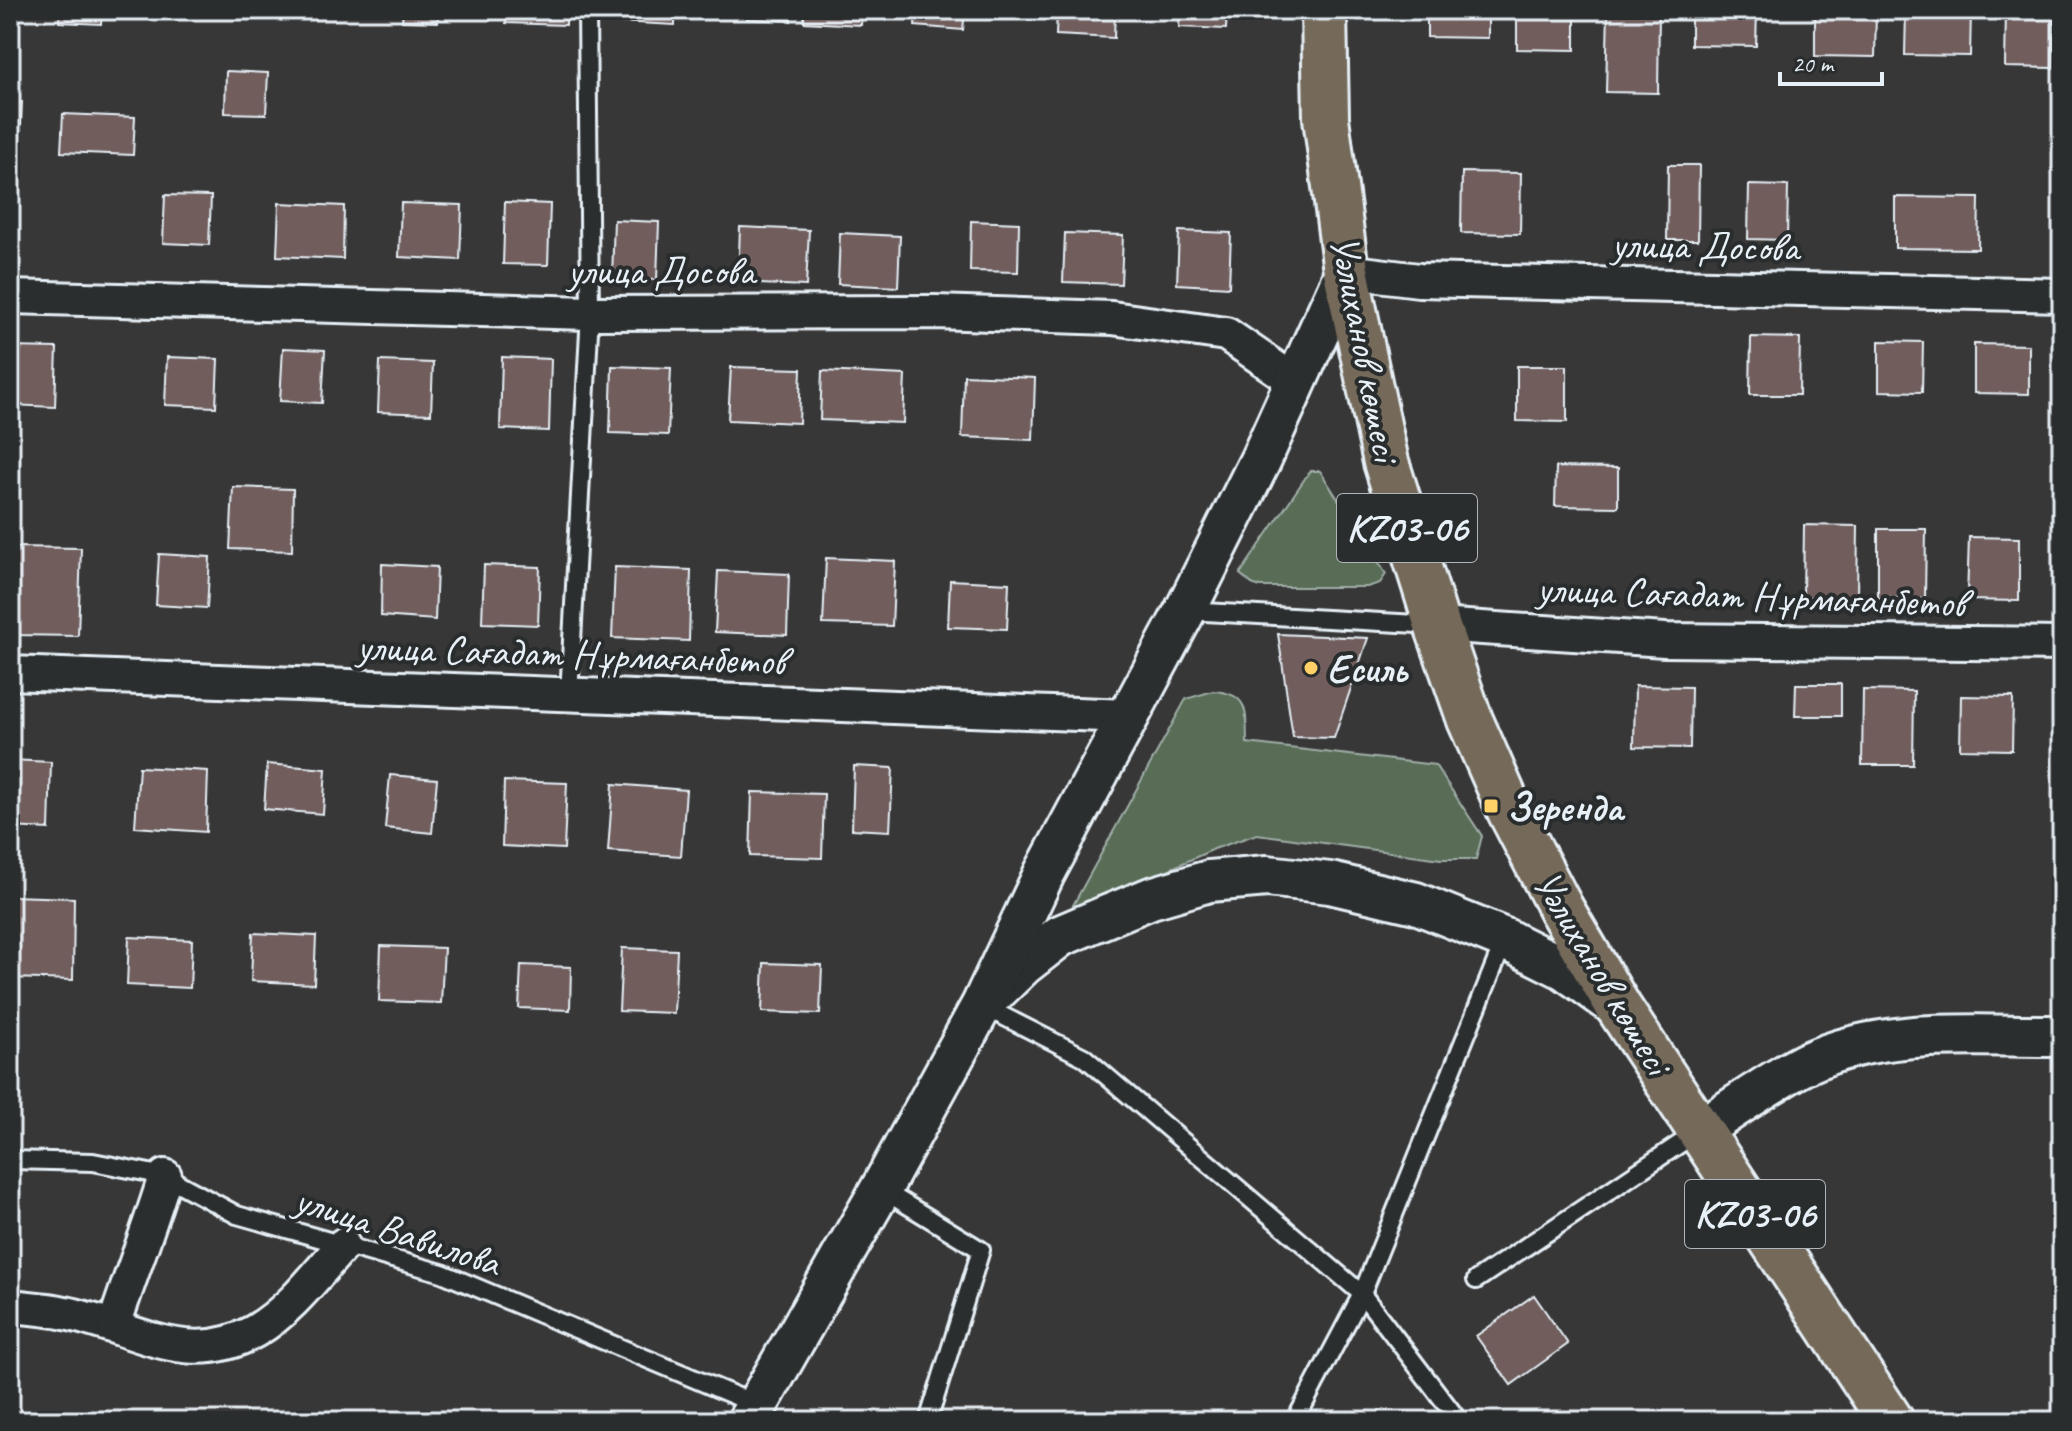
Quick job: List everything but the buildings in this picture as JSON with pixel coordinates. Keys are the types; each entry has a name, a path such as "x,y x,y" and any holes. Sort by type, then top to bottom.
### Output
{"main road":[{"name":"Уәлиханов көшесі","path":"1324,10 1326,118 1346,271 1386,462 1470,720 1510,811 1561,909 1619,1008 1891,1421"}],"street":[{"name":"улица Досова","path":"1346,271 1419,280 2062,295"},
{"path":"752,1413 982,1005 1044,874 1185,611 1261,459 1346,271"},
{"name":"улица Досова","path":"10,297 590,313 935,312 1112,318 1226,334 1296,382"},
{"name":"улица Сағадат Нұрмағанбетов","path":"1437,625 1665,640 2062,644"},
{"name":"улица Сағадат Нұрмағанбетов","path":"10,673 1128,716"},
{"path":"982,1005 1023,965 1060,936 1151,898 1209,881 1267,876 1330,883 1416,903 1505,939 1565,969 1619,1008"},
{"path":"1700,1130 1807,1063 1844,1049 1883,1040 1919,1037 2062,1036"},
{"path":"114,1326 165,1176"},
{"path":"10,1306 66,1313 165,1345 207,1348 256,1331 292,1301 343,1245"}],"lane":[{"path":"569,695 590,313 587,10"},
{"path":"1185,611 1437,625"},
{"path":"1295,1421 1362,1294 1505,939"},
{"path":"982,1005 1084,1057 1362,1294 1459,1421"},
{"path":"1476,1280 1700,1130"},
{"name":"улица Вавилова","path":"10,1160 93,1162 165,1176 237,1215 442,1273 752,1413"},
{"path":"881,1189 981,1250 928,1421"}],"green space":[{"path":"1310,471 1320,471 1386,574 1380,583 1367,587 1260,587 1240,574"},
{"path":"1213,691 1234,696 1244,706 1247,743 1435,765 1482,836 1476,859 1441,859 1257,834 1214,849 1079,910 1072,907 1186,699"}],"place":[{"name":"Есиль","path":"1311,668"},
{"name":"Зеренда","path":"1491,806"}]}
